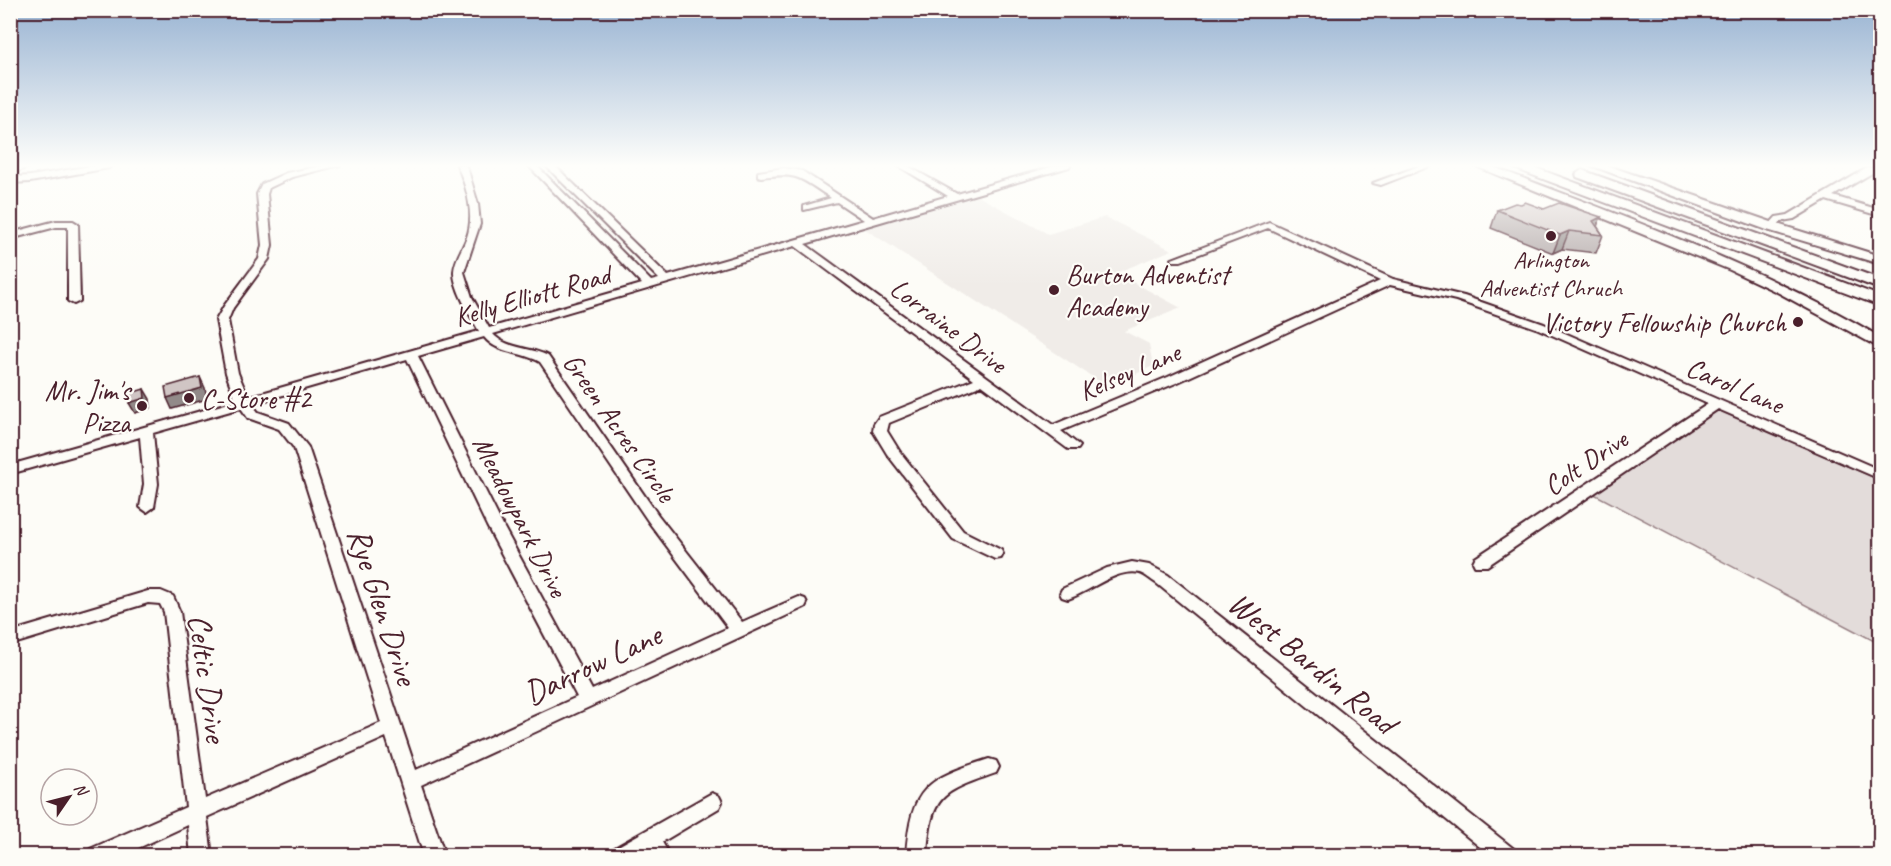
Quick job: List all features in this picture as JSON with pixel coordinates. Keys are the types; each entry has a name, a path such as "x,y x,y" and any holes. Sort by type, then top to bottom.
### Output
{"highway":[{"path":"1626,205 1881,301"},
{"path":"1666,205 1881,284"}],"main road":[{"path":"1581,205 1738,268 1818,307 1881,343"},
{"path":"1730,205 1782,221 1881,260"}],"street":[{"path":"243,402 232,373 222,321 228,308 264,259 267,245 264,205"},
{"name":"Green Acres Circle","path":"472,205 475,221 472,242 461,264 460,281 487,332 494,342 504,347 534,352 544,359 653,518 740,631"},
{"path":"571,205 650,286"},
{"path":"590,205 667,281"},
{"path":"807,208 817,205"},
{"path":"847,205 872,221"},
{"name":"Kelly Elliott Road","path":"10,470 927,205"},
{"path":"1782,221 1808,205"},
{"path":"1855,205 1881,213"},
{"path":"10,236 70,222 73,224 75,229 74,301"},
{"name":"Carol Lane","path":"1177,259 1267,225 1389,281 1460,298 1540,326 1881,475"},
{"name":"Lorraine Drive","path":"797,243 1073,446"},
{"path":"657,272 673,274 696,272"},
{"path":"614,296 633,283 637,273"},
{"name":"Kelsey Lane","path":"1052,430 1172,380 1389,281"},
{"name":"Meadowpark Drive","path":"411,354 495,526 588,700"},
{"path":"983,380 884,420 880,431 894,454 958,535 995,554"},
{"name":"Rye Glen Drive","path":"243,402 254,415 284,426 302,447 355,618 435,855"},
{"name":"Colt Drive","path":"1481,562 1717,404"},
{"path":"146,430 152,484 147,507"},
{"name":"West Bardin Road","path":"1068,593 1131,567 1148,570 1507,855"},
{"name":"Celtic Drive","path":"10,639 148,597 161,597 167,600 172,612 202,855"},
{"name":"Darrow Lane","path":"411,781 799,603"},
{"path":"97,855 392,726"},
{"path":"916,855 923,805 939,787 954,779 989,767"},
{"path":"620,855 654,848 712,802"}],"shaded area":[{"name":"Burton Adventist Academy","path":"946,205 995,205 1048,234 1105,217 1172,250 1116,273 1181,308 1124,331 1149,344 1153,366 1108,387 865,229"},
{"path":"1716,409 1880,480 1880,644 1594,494"}],"building":[{"path":"1509,205 1534,205 1544,209 1553,205 1566,205 1601,217 1593,221 1603,235 1569,231 1560,235 1497,210"},
{"path":"200,377 202,388 167,398 165,387"},
{"path":"144,389 145,398 129,403 128,394"}],"place":[{"name":"Arlington Adventist Chruch","path":"1551,236"},
{"name":"Burton Adventist Academy","path":"1054,290"},
{"name":"Victory Fellowship Church","path":"1798,322"},
{"name":"C-Store #2","path":"189,398"},
{"name":"Mr. Jim's Pizza","path":"142,406"}]}
